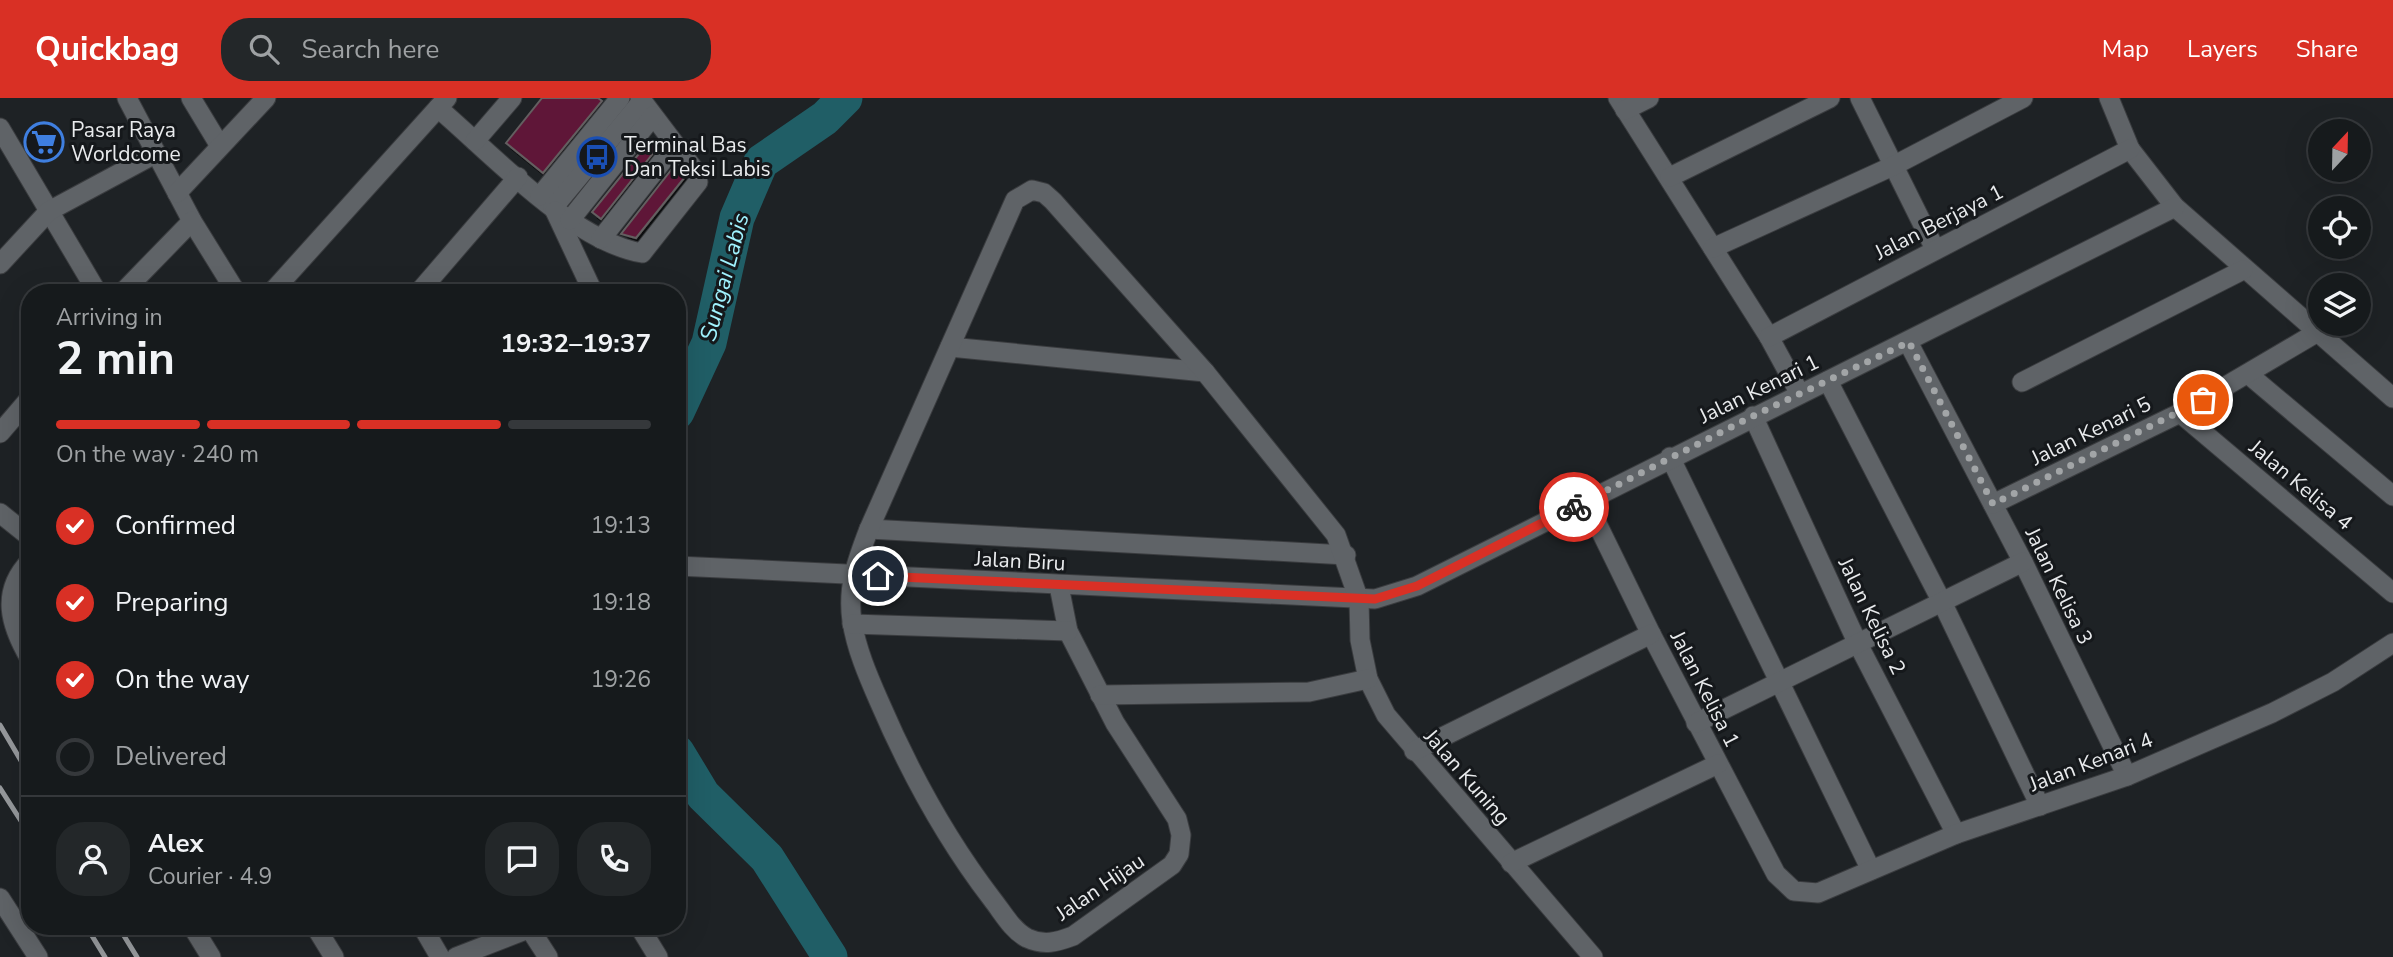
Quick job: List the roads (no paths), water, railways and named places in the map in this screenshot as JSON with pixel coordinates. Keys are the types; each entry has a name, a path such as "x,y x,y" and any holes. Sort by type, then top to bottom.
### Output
{"street":[{"path":"118,98 231,284"},
{"path":"127,98 153,155"},
{"path":"191,98 220,146"},
{"path":"177,193 265,98"},
{"path":"475,141 512,98"},
{"path":"547,202 620,98"},
{"path":"1649,98 1621,104 1670,177 1769,337 1800,394"},
{"path":"1670,177 1830,98"},
{"path":"1860,98 1935,248"},
{"path":"1713,248 1895,165 2022,98"},
{"path":"2109,98 2130,149 2175,207 2308,326"},
{"path":"279,284 443,103 475,141 570,220 624,250 642,253 698,182 696,172 645,105"},
{"path":"547,202 645,105"},
{"path":"570,220 645,105"},
{"path":"0,128 92,284"},
{"path":"601,239 675,145"},
{"name":"Jalan Berjaya 1","path":"1769,337 1935,248 2130,149"},
{"path":"0,264 49,211 153,155"},
{"path":"426,284 518,177"},
{"name":"Jalan Hijau","path":"1059,586 1068,631 1100,695 1177,819 1181,845 1172,865 1073,936 1056,943 1043,943 1017,931 974,874 921,788 873,687 852,624 849,596 852,574 869,528 1015,200 1032,190 1044,193 1053,201 1205,372"},
{"path":"547,202 589,284"},
{"name":"Jalan Kenari 1","path":"1359,600 1384,597 1417,586 1670,457 1909,342 2175,207"},
{"path":"131,284 192,221"},
{"path":"2022,382 2243,270"},
{"name":"Jalan Kenari 5","path":"1993,504 2180,413 2311,336"},
{"path":"2320,336 2393,398"},
{"name":"Jalan Kelisa 3","path":"1909,342 1993,504 2127,776"},
{"path":"950,348 1205,372"},
{"name":"Jalan Kuning","path":"1205,372 1278,459 1336,535 1346,555 1359,600 1360,640 1368,679 1386,715 1414,751 1593,957"},
{"path":"2248,374 2393,496"},
{"path":"1828,381 1943,604 2040,806"},
{"path":"0,433 21,408"},
{"name":"Jalan Kelisa 4","path":"2180,413 2393,593"},
{"name":"Jalan Kelisa 2","path":"1753,416 1857,642 1956,834"},
{"path":"1670,457 1871,870"},
{"name":"Jalan Kelisa 1","path":"1586,501 1696,723 1776,874 1794,891"},
{"path":"0,513 21,530"},
{"path":"869,528 1346,555"},
{"path":"1696,723 1857,642 1943,604 2022,562"},
{"name":"Jalan Biru","path":"686,566 1359,600"},
{"path":"21,570 4,600 21,640"},
{"path":"852,624 1068,631"},
{"path":"1414,751 1651,634"},
{"name":"Jalan Kenari 4","path":"1794,891 1818,893 1956,834 2127,776 2272,713 2333,682 2393,643"},
{"path":"1100,695 1309,692 1368,679"},
{"path":"1511,863 1718,764"},
{"path":"0,898 21,931"},
{"path":"24,935 38,957"},
{"path":"198,935 211,957"},
{"path":"321,935 334,957"},
{"path":"427,935 440,957"},
{"path":"456,957 511,935"},
{"path":"536,935 548,957"},
{"path":"645,935 658,957"}],"waterway":[{"name":"Sungai Labis","path":"686,393 709,343 737,218 761,162 825,118 845,98"},
{"name":"Sungai Labis","path":"686,767 703,795 767,858 830,957"}],"railway":[{"path":"0,725 21,761"},
{"path":"0,788 21,821"},
{"path":"92,935 105,957"},
{"path":"124,935 137,957"}],"place":[{"name":"Pasar Raya Worldcome","path":"44,142"},
{"name":"Terminal Bas Dan Teksi Labis","path":"597,157"}]}
